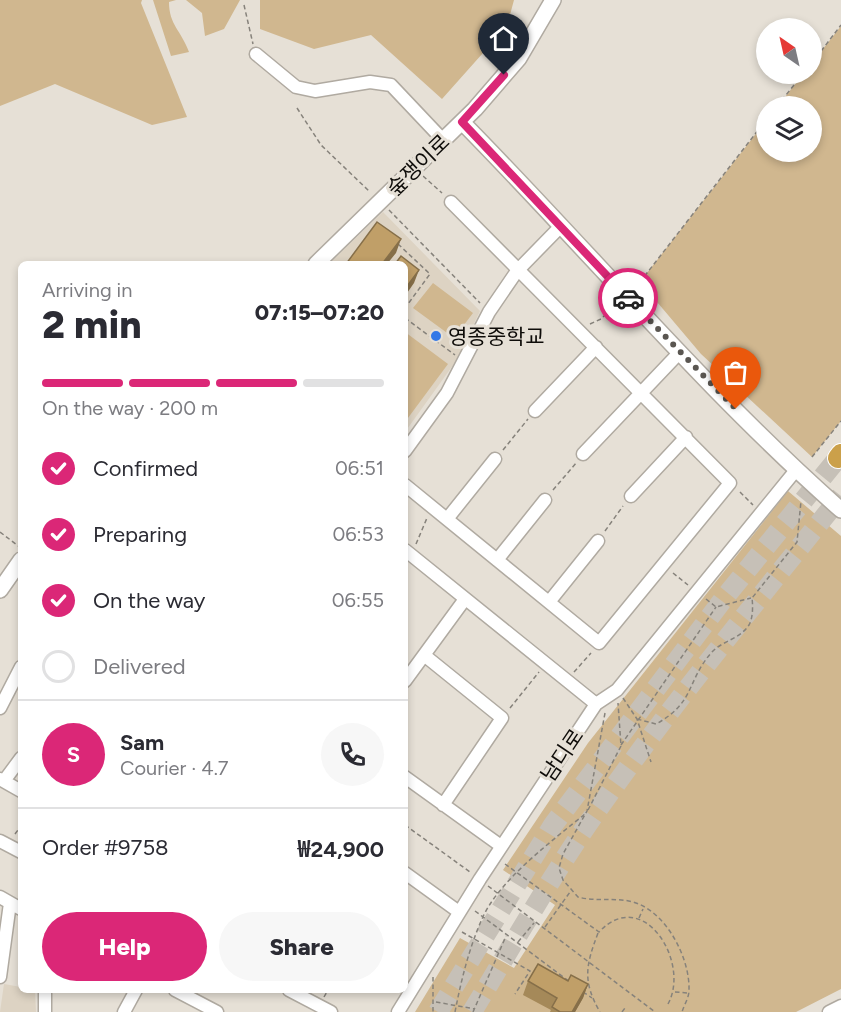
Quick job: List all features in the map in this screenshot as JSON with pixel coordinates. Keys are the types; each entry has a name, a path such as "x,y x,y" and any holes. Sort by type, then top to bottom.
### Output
{"street":[{"name":"숲쟁이로","path":"319,261 462,122 519,58 553,0"},
{"path":"256,54 296,87 315,91 370,82 391,86 443,140"},
{"path":"462,122 680,352 796,470 841,510"},
{"path":"408,487 599,643 730,483 642,391 517,271 451,202"},
{"path":"408,447 447,393 489,312 517,271 560,227"},
{"path":"534,411 596,347"},
{"path":"583,454 680,352"},
{"path":"631,496 686,437"},
{"path":"447,519 495,459"},
{"path":"408,553 596,704 612,693 796,470"},
{"path":"497,560 545,500"},
{"path":"549,602 598,541"},
{"path":"0,590 18,564"},
{"path":"408,677 465,599"},
{"path":"424,655 502,718 443,805"},
{"path":"0,708 18,673"},
{"name":"남디로","path":"398,1012 501,846 596,704"},
{"path":"18,761 2,780 18,789"},
{"path":"408,779 501,846"},
{"path":"0,841 18,850"},
{"path":"408,875 462,908"},
{"path":"0,977 10,903"},
{"path":"45,993 45,1012"},
{"path":"124,1012 134,993"},
{"path":"179,993 202,1009 217,1012"},
{"path":"295,993 331,1012"},
{"path":"829,1012 841,1006"}],"path":[{"path":"244,5 256,54"},
{"path":"822,50 841,25"},
{"path":"785,96 795,84"},
{"path":"297,108 321,145 489,312"},
{"path":"640,282 756,133"},
{"path":"423,176 451,202"},
{"path":"398,244 430,274 408,304"},
{"path":"578,329 601,319 611,309"},
{"path":"408,320 464,361"},
{"path":"495,459 534,411"},
{"path":"812,457 841,421"},
{"path":"545,500 583,454"},
{"path":"730,483 762,513"},
{"path":"598,541 631,496"},
{"path":"637,719 656,724 671,716 684,704 700,665 717,646 734,639 749,625 753,609 752,598 797,542 801,501"},
{"path":"408,550 432,507"},
{"path":"0,532 18,546"},
{"path":"682,1012 689,993 688,973 674,937 657,917 635,902 615,899 591,900 578,897 571,891 559,868 563,854 637,719 716,607"},
{"path":"567,681 599,643"},
{"path":"502,718 546,664"},
{"path":"612,693 637,719 651,762"},
{"path":"612,693 621,746"},
{"path":"455,1012 482,916 517,871 587,812 612,693"},
{"path":"408,827 655,1012"},
{"path":"494,857 517,871 599,932"},
{"path":"544,928 571,891"},
{"path":"462,908 482,916 573,984"},
{"path":"639,919 644,908"},
{"path":"600,1012 592,998 588,983 587,961 599,932 610,920 623,915 639,919 651,927 663,942 672,961 674,992 668,1004"},
{"path":"518,943 536,921"},
{"path":"451,925 530,971 515,994"},
{"path":"473,1012 506,935"},
{"path":"431,958 435,1002 433,1012"},
{"path":"583,991 592,998"},
{"path":"674,992 689,993"},
{"path":"435,1002 475,1009"},
{"path":"622,1012 625,1008"}],"shaded area":[{"path":"0,0 142,0 141,3 187,117 152,125 55,84 0,106"},
{"path":"153,0 176,0 169,2 171,16 189,52 171,56"},
{"path":"186,0 240,0 224,29 205,36 202,13"},
{"path":"260,0 514,0 507,26 442,99 371,35 314,49 260,29"},
{"path":"841,26 841,421 812,457 701,354 641,283 636,287 756,134 756,162 822,162 822,96 786,96 795,84 822,84 822,50"},
{"name":"영종중학교","path":"383,212 480,311 456,361 408,428 408,261 332,261"},
{"path":"433,283 473,313 454,338 413,308"},
{"path":"408,334 448,364 408,418"},
{"path":"788,491 841,536 841,989 796,1012 415,1012 460,938 514,968 555,905 503,870 588,743"},
{"path":"4,984 18,986 18,993 35,993 36,1012 0,1012"}],"building":[{"path":"377,222 401,239 384,261 348,261"},
{"path":"401,256 407,261 397,261"},
{"path":"408,261 419,270 408,285"},
{"path":"538,964 568,981 571,975 588,984 572,1012 560,1012 552,1007 557,998 528,981"}],"tunnel":[{"path":"438,1012 553,825 725,597 838,458"},
{"path":"472,1012 562,863 623,774 841,496"}],"way so far":[{"path":"628,298 736,409"}],"place":[{"name":"영종중학교","path":"436,336"}],"route":[{"path":"504,75 462,122 628,298"}]}
